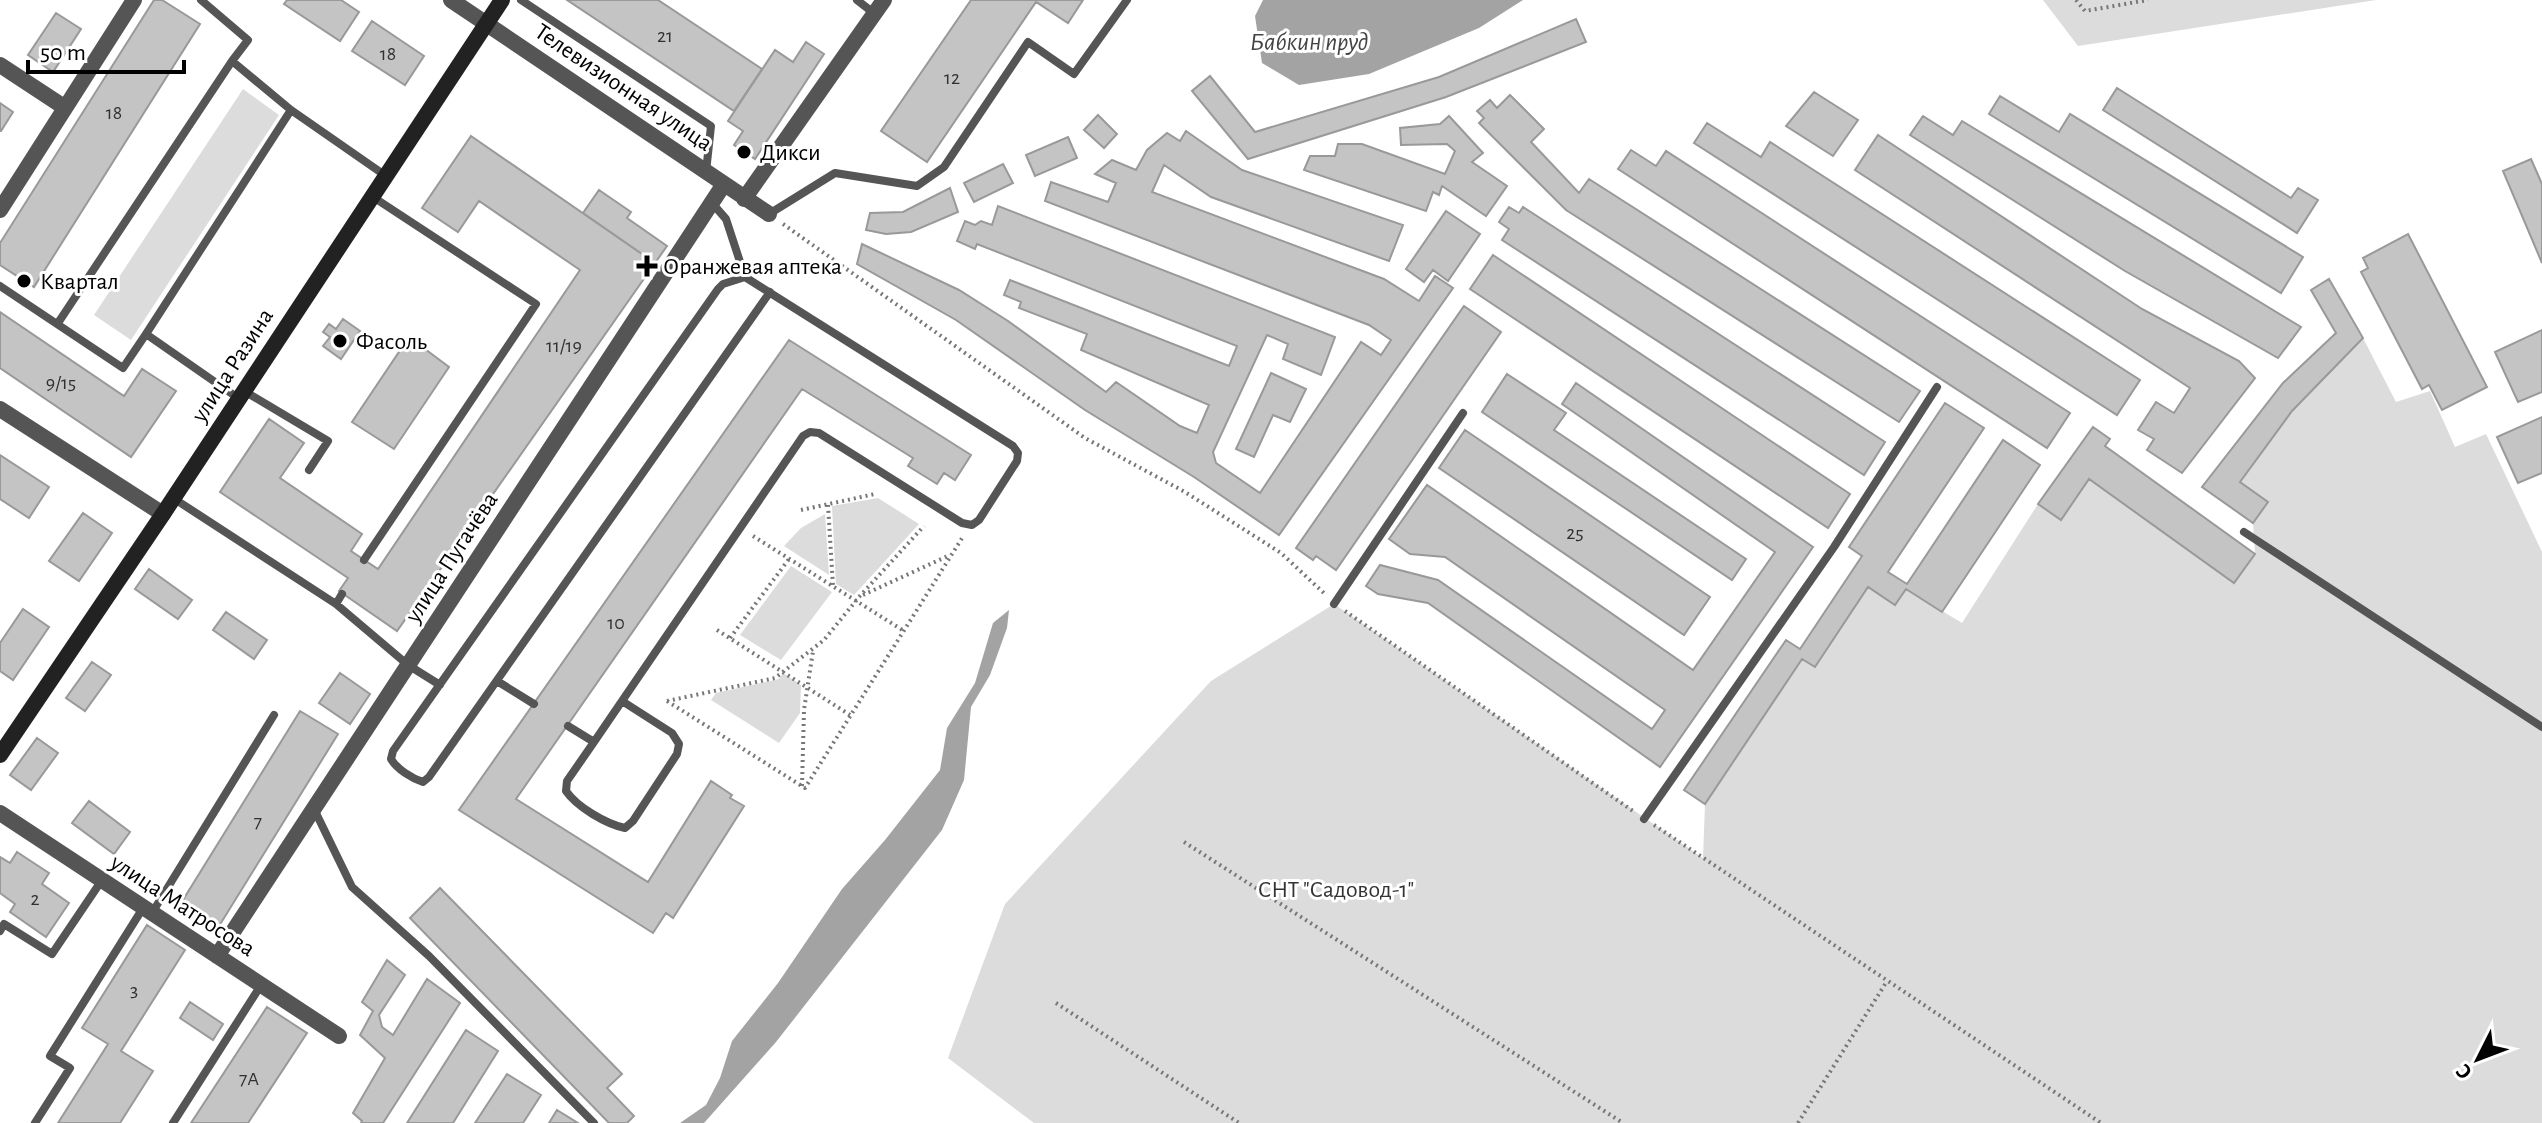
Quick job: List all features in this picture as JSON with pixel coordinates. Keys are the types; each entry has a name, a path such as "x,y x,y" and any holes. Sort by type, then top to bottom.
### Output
{"street":[{"path":"0,210 134,0"},
{"name":"Телевизионная улица","path":"451,0 769,214"},
{"name":"улица Разина","path":"0,755 502,0"},
{"path":"744,199 880,7"},
{"path":"0,65 64,107"},
{"name":"улица Пугачёва","path":"217,956 724,184"},
{"path":"0,409 163,514"},
{"name":"улица Матросова","path":"0,813 339,1036"}],"lane":[{"path":"58,323 248,40 201,0"},
{"path":"521,0 711,126 706,172"},
{"path":"857,0 880,7"},
{"path":"769,214 835,173 917,186 944,167 1028,42 1074,74 1127,0"},
{"path":"232,61 291,110 386,176"},
{"path":"0,286 123,368 291,110"},
{"path":"364,560 536,304 372,197"},
{"path":"622,701 672,733 679,744 677,754 633,821 625,828 614,826 571,798 566,791 567,781 803,436 810,432 819,433 962,523 971,525 979,520 1017,461 1018,453 1013,446 745,277 726,219 712,203"},
{"path":"745,277 723,284 718,289 393,751 391,759 395,765 415,780 423,782 429,777 770,292"},
{"path":"146,334 241,395 328,441 309,470"},
{"path":"1644,819 1834,547 1937,387"},
{"path":"1334,604 1463,413"},
{"path":"173,498 336,604 408,665 440,685"},
{"path":"2244,532 2542,727"},
{"path":"336,604 342,594"},
{"path":"497,681 534,704"},
{"path":"35,1123 70,1068 50,1056 274,715"},
{"path":"568,726 594,742"},
{"path":"314,809 352,887 429,956 594,1123"},
{"path":"0,931 4,924 52,954 102,880"},
{"path":"173,1123 261,985"}],"path":[{"path":"2076,0 2085,11 2148,0"},
{"path":"769,214 1085,438 1185,492 1281,553 1334,604 1644,819 2101,1123"},
{"path":"801,510 875,494"},
{"path":"828,505 833,586"},
{"path":"924,526 824,640 775,678 667,701 805,788 971,525"},
{"path":"740,528 904,631"},
{"path":"857,599 952,554"},
{"path":"730,638 789,559"},
{"path":"717,630 851,715"},
{"path":"802,786 804,710 813,649"},
{"path":"1184,842 1623,1123"},
{"path":"1798,1123 1887,981"},
{"path":"1056,1003 1239,1123"}],"green space":[{"path":"2043,0 2376,0 2078,46"},
{"path":"243,89 279,115 131,340 94,315"},
{"name":"СНТ \"Садовод-1\"","path":"2363,338 2396,402 2430,391 2455,447 2486,434 2542,552 2542,1123 1034,1123 948,1058 1005,904 1211,681 1334,604 1703,858 1705,804 1802,659 1815,667 1868,587 1895,605 1906,589 1962,623 2038,504 2061,519 2089,479 2234,582 2255,554 2253,523 2268,502 2240,482 2292,411"},
{"path":"878,498 919,524 854,595 836,584 832,506"},
{"path":"825,514 829,575 784,546 801,528"},
{"path":"791,566 832,592 781,660 740,635"},
{"path":"783,673 801,685 800,713 779,743 711,700 716,693 779,679"}],"water":[{"name":"Бабкин пруд","path":"1263,0 1523,0 1479,28 1369,74 1299,85 1262,63 1255,16"},
{"path":"1009,610 1007,628 990,675 971,707 964,780 942,830 776,1042 704,1123 680,1123 706,1105 720,1078 732,1041 778,983 842,889 940,770 947,728 975,683 993,623"}],"building":[{"path":"154,0 162,0 200,24 34,287 0,265 0,243"},
{"path":"287,0 341,0 359,12 340,41 284,4"},
{"path":"567,0 658,0 762,69 734,111"},
{"path":"971,0 1083,0 1068,23 1036,2 927,162 881,131"},
{"path":"56,13 81,29 53,72 28,55"},
{"path":"1576,19 1586,42 1446,97 1248,159 1192,91 1210,76 1255,132 1439,77"},
{"path":"372,21 424,56 405,85 352,51"},
{"path":"806,42 824,54 755,159 734,145 743,131 728,121 775,50 793,62"},
{"path":"2117,88 2291,198 2298,188 2318,200 2297,233 2103,110"},
{"path":"1814,92 1858,120 1833,156 1786,126"},
{"path":"1510,95 1544,129 1531,142 1579,193 1589,179 1920,391 1899,422 1566,210 1479,123 1484,118 1477,111 1490,100 1497,108"},
{"path":"2000,96 2059,132 2070,114 2303,257 2281,293 1989,114"},
{"path":"0,103 13,112 1,131 0,131"},
{"path":"1098,115 1117,134 1104,148 1084,130"},
{"path":"1449,116 1483,153 1472,162 1507,186 1486,216 1442,186 1439,195 1433,192 1426,211 1304,170 1310,156 1335,156 1338,144 1362,144 1445,174 1455,151 1447,144 1401,145 1400,128 1440,124"},
{"path":"1923,116 1953,135 1962,121 2301,327 2278,358 2125,271 1910,135"},
{"path":"1707,123 1761,157 1770,142 2140,380 2117,415 1694,143"},
{"path":"1186,131 1242,170 1403,225 1389,261 1211,197 1164,165 1152,192 1384,279 1419,301 1435,276 1453,288 1279,535 1194,477 1085,410 956,320 857,264 862,244 959,290 1008,321 1106,392 1116,382 1180,426 1197,433 1209,405 1081,350 1087,334 1019,308 1021,302 1004,295 1010,280 1229,366 1237,346 977,244 975,249 957,241 965,221 975,225 981,221 992,225 998,206 1335,337 1321,375 1283,359 1288,344 1267,335 1213,452 1216,463 1260,493 1361,342 1381,355 1391,340 1369,325 1045,201 1051,182 1108,202 1116,183 1095,174 1112,160 1136,170 1147,150 1167,133 1180,141"},
{"path":"1878,135 2142,309 2239,361 2255,378 2182,473 2147,450 2154,439 2138,430 2156,402 2174,413 2190,388 1855,170"},
{"path":"471,136 655,263 397,631 339,591 348,578 220,492 269,419 304,443 280,478 362,534 351,551 378,569 580,270 479,201 458,232 422,208"},
{"path":"1068,137 1077,158 1035,176 1026,155"},
{"path":"1631,150 1656,166 1666,151 2070,413 2047,448 1618,169"},
{"path":"2531,159 2542,184 2542,263 2503,171"},
{"path":"1003,164 1013,183 974,202 964,183"},
{"path":"950,188 958,212 911,232 886,234 866,230 870,213 903,212"},
{"path":"599,190 631,212 627,218 667,246 655,263 583,213"},
{"path":"1509,207 1519,213 1523,207 1885,442 1864,475 1502,240 1509,229 1499,222"},
{"path":"1446,211 1480,234 1448,281 1433,270 1424,282 1406,269"},
{"path":"2408,234 2487,387 2442,410 2429,385 2422,389 2361,272 2368,268 2363,258"},
{"path":"1493,255 1850,494 1828,528 1470,289"},
{"path":"2329,279 2363,338 2292,411 2240,482 2268,502 2253,523 2202,487 2283,383 2336,333 2311,290"},
{"path":"1464,306 1501,332 1336,570 1316,556 1313,560 1296,548"},
{"path":"0,312 124,396 142,369 176,391 131,457 0,368"},
{"name":"Фасоль","path":"343,319 360,331 341,359 323,346 330,337 323,332 329,324 336,329"},
{"path":"2542,330 2542,392 2518,402 2495,352"},
{"path":"409,337 449,367 394,449 352,422"},
{"path":"789,340 971,455 955,480 944,473 937,484 908,466 913,458 802,389 516,799 648,882 711,781 744,806 673,918 666,913 653,933 459,810"},
{"path":"1271,373 1306,389 1290,422 1273,415 1254,457 1236,449"},
{"path":"1507,374 1566,413 1554,430 1746,559 1732,580 1482,412"},
{"path":"1576,383 1813,547 1660,767 1428,603 1378,594 1366,586 1380,565 1438,580 1652,729 1665,710 1445,557 1410,554 1389,539 1427,485 1693,670 1775,552 1562,404"},
{"path":"1945,403 1984,428 1888,572 1907,584 2003,440 2040,465 1942,612 1906,589 1895,605 1868,587 1815,667 1802,659 1705,804 1684,790 1786,640 1800,649 1862,556 1849,547"},
{"path":"2542,417 2542,473 2518,483 2497,437"},
{"path":"2093,427 2110,439 2105,446 2255,554 2234,583 2089,479 2061,520 2038,504"},
{"path":"1465,430 1710,597 1684,635 1439,468"},
{"path":"0,455 49,487 29,518 0,499"},
{"path":"83,513 112,533 79,581 49,561"},
{"path":"149,569 192,600 178,619 135,589"},
{"path":"23,609 49,627 13,680 0,671 0,643"},
{"path":"226,612 267,640 254,659 213,630"},
{"path":"92,662 111,675 85,711 66,698"},
{"path":"340,673 370,694 350,724 319,703"},
{"path":"300,711 338,734 216,931 178,908"},
{"path":"37,738 58,753 31,790 10,775"},
{"path":"89,801 130,832 114,854 72,823"},
{"path":"17,852 49,873 42,884 69,903 46,937 10,912 15,904 0,893 0,857 10,863"},
{"path":"440,888 622,1074 607,1088 634,1116 627,1123 609,1123 410,918"},
{"path":"147,925 185,950 121,1051 153,1071 120,1123 58,1123 108,1044 82,1028"},
{"path":"387,960 405,975 379,1015 382,1027 393,1035 427,979 460,1003 383,1123 361,1123 353,1113 385,1058 360,1035 373,1011 362,1002"},
{"path":"190,1002 223,1024 213,1040 180,1018"},
{"path":"267,1007 307,1033 248,1123 191,1123"},
{"path":"466,1030 498,1051 453,1123 407,1123"},
{"path":"507,1074 541,1095 523,1123 475,1123"},
{"path":"557,1110 578,1123 549,1123"}],"place":[{"name":"Дикси","path":"744,152"},
{"name":"Оранжевая аптека","path":"647,266"},
{"name":"Квартал","path":"24,281"},
{"name":"Фасоль","path":"340,341"}]}
